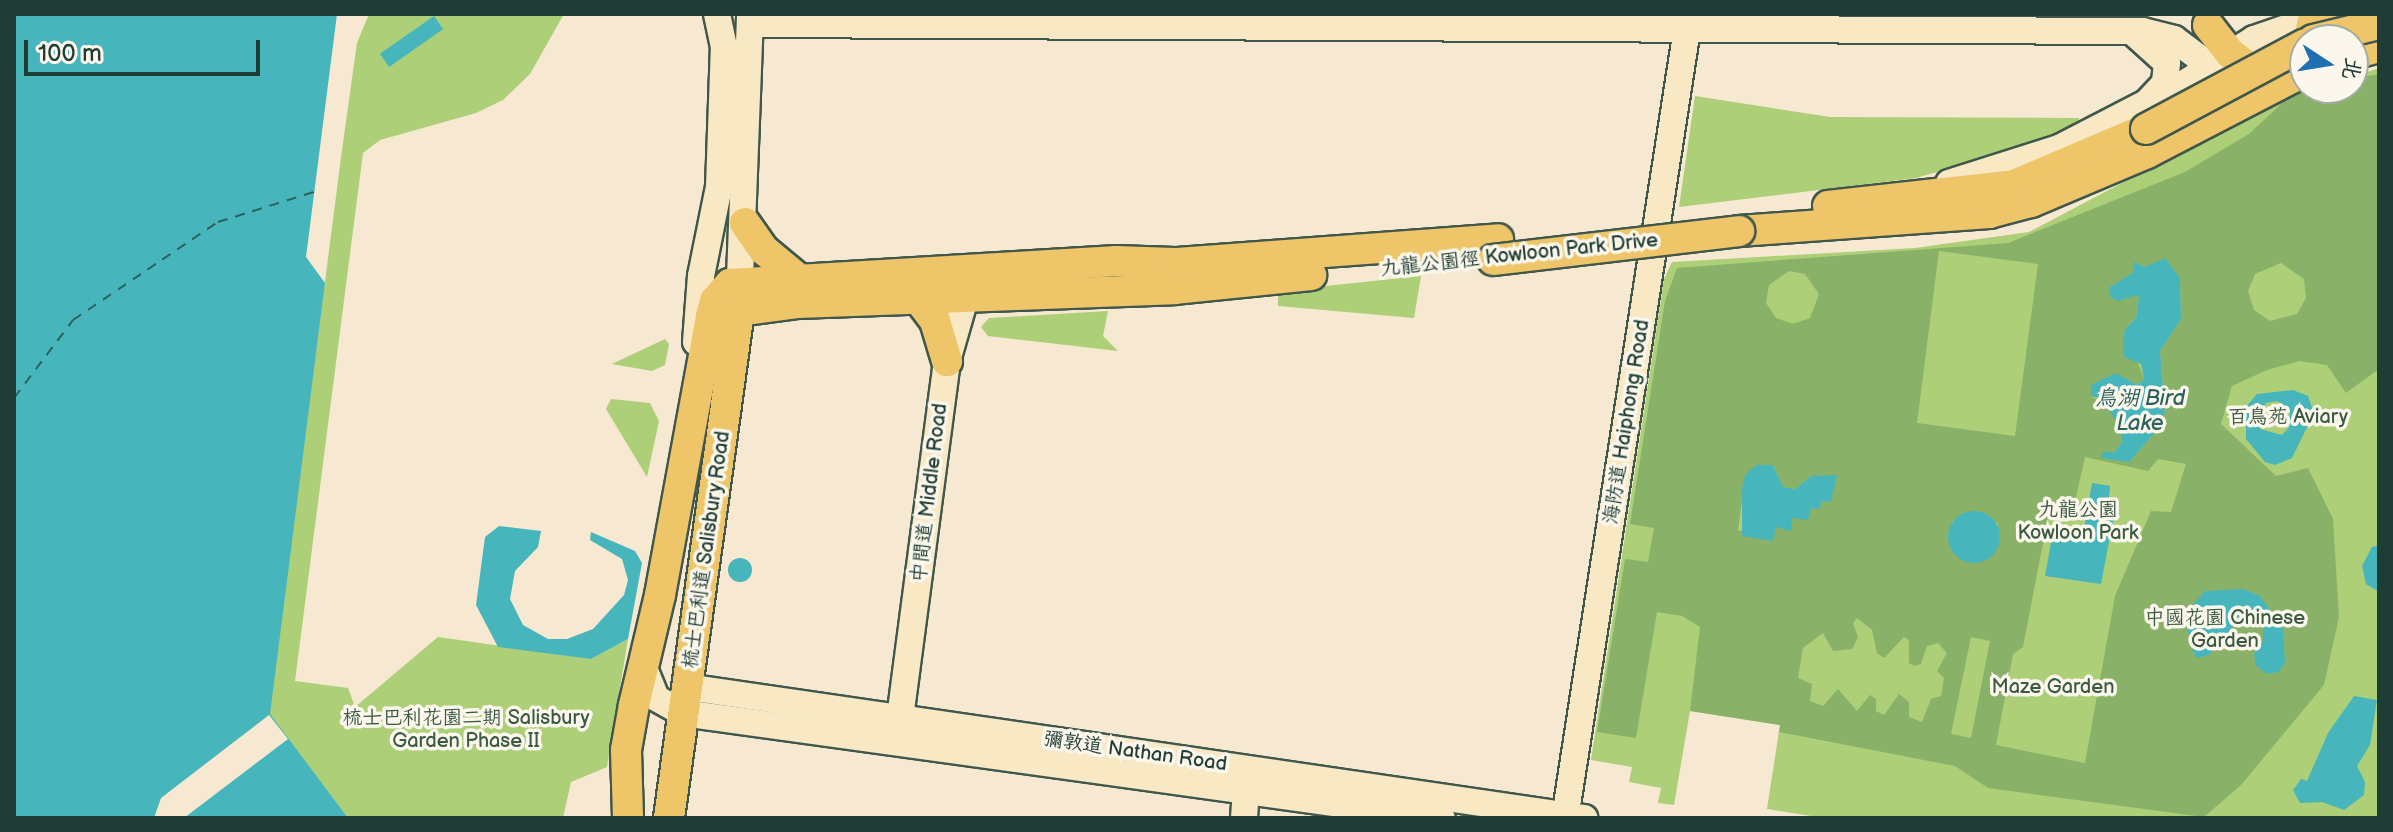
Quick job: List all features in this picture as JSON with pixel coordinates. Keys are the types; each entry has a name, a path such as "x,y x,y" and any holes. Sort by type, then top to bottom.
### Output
{"main road":[{"name":"梳士巴利道 Salisbury Road","path":"698,398 697,316 719,187 724,47 717,14"},
{"name":"九龍公園徑 Kowloon Park Drive","path":"1876,201 2059,148 2220,59 2329,14"},
{"name":"梳士巴利道 Salisbury Road","path":"669,818 739,311 745,223 750,19"},
{"path":"750,19 2127,31 2174,39 2272,86"},
{"path":"2208,25 2220,59"},
{"name":"海防道 Haiphong Road","path":"1572,817 1687,29"},
{"path":"2127,31 2151,43 2167,63 2165,83 2147,102"},
{"name":"九龍公園徑 Kowloon Park Drive","path":"742,281 1174,289 1739,222 1876,201 1983,191 2072,165 2289,51"},
{"name":"九龍公園徑 Kowloon Park Drive","path":"1739,222 1975,214 2031,202 2147,153 2289,78"},
{"path":"745,223 764,250 800,280"},
{"name":"九龍公園徑 Kowloon Park Drive","path":"739,311 798,303 920,301 968,284 1077,267 1495,250"},
{"path":"1077,267 1147,275 1174,289"},
{"name":"梳士巴利道 Salisbury Road","path":"629,809 626,750 715,301 730,284 742,281"},
{"name":"中間道 Middle Road","path":"900,718 947,361 968,284"},
{"path":"920,301 935,321 947,361"},
{"path":"629,809 656,698 644,668"},
{"path":"656,698 685,700"},
{"name":"彌敦道 Nathan Road","path":"685,700 900,718 1572,817"},
{"name":"彌敦道 Nathan Road","path":"685,700 1246,791 1442,818"},
{"path":"1244,818 1246,791"}],"green space":[{"name":"梳士巴利花園二期 Salisbury Garden Phase II","path":"369,14 564,14 530,74 503,100 476,113 380,140 363,153 295,681 348,688 355,707 438,637 591,659 628,639 607,767 571,782 563,818 348,818 269,715 357,43"},
{"name":"九龍公園 Kowloon Park","path":"2379,68 2379,818 1824,818 1767,809 1780,725 1690,711 1674,805 1658,803 1661,788 1629,782 1632,767 1591,760 1664,279 1672,262 1915,248 2029,232 2264,108 2289,99 2289,104 2369,104 2369,71"},
{"name":"九龍公園 Kowloon Park","path":"2379,74 2379,369 2346,393 2327,365 2299,361 2267,370 2232,386 2221,424 2276,476 2308,468 2333,519 2339,617 2324,685 2241,785 2204,817 1988,788 1955,766 1779,732 1780,725 1690,711 1700,627 1682,616 1657,612 1636,738 1597,732 1625,559 1648,562 1654,528 1630,524 1665,301 1677,268 2008,243 2185,172 2249,134 2289,96 2289,104 2369,104 2369,76","holes":["1939,251 2038,264 2015,436 1917,423","2281,263 2304,279 2306,298 2297,314 2270,321 2254,310 2248,291 2255,274","2145,267 2180,278 2181,319 2160,351 2165,411 2160,427 2129,462 2113,453 2122,443 2122,430 2112,410 2091,396 2123,377 2138,385 2144,379 2125,329 2136,318 2139,294 2110,288","1789,271 1805,274 1819,294 1810,318 1793,324 1776,318 1766,303 1769,285","2085,457 2148,471 2158,459 2186,464 2171,512 2151,511 2115,596 2085,763 1996,745 2013,654 2023,647 2049,512 2072,515","1773,465 1783,487 1795,489 1811,476 1836,476 1821,502 1775,527 1738,531 1745,476","1966,512 1997,523 2000,540 1986,560 1969,562 1950,547 1952,522","2205,591 2283,628 2254,654 2263,641 2263,628 2255,618 2240,618 2229,630","1857,618 1872,630 1877,653 1884,658 1904,637 1909,640 1909,663 1915,666 1921,664 1927,646 1938,643 1947,653 1937,671 1944,678 1941,696 1931,699 1922,722 1909,717 1909,702 1899,694 1884,715 1876,711 1876,699 1870,695 1857,711 1838,689 1823,706 1810,701 1812,684 1798,678 1803,648 1823,633 1833,651 1852,649 1858,637 1853,623","1971,637 1990,641 1971,738 1951,734"]},
{"path":"1695,96 1830,117 2079,118 2079,123 2014,150 1916,178 1679,207"},
{"path":"1421,276 1414,318 1278,306 1278,291"},
{"path":"1108,311 1103,336 1118,351 988,336 981,327 989,318"},
{"path":"665,339 669,344 665,365 652,371 612,364"},
{"path":"611,399 650,403 659,421 647,477 606,409"}],"water":[{"path":"14,14 337,14 306,257 325,283 270,714 348,818 14,818"},
{"path":"434,16 443,29 389,67 380,54"},
{"name":"鳥湖 Bird Lake","path":"2165,258 2180,278 2181,319 2160,351 2165,411 2160,427 2129,462 2101,458 2104,451 2113,453 2122,443 2122,430 2102,399 2091,396 2091,385 2115,373 2138,385 2144,379 2141,364 2124,357 2123,344 2125,329 2136,318 2139,295 2117,301 2109,296 2110,287 2134,272 2133,262 2145,267"},
{"path":"2293,390 2308,396 2314,413 2292,458 2275,465 2265,462 2246,439 2246,407 2257,394","holes":["2277,401 2290,410 2290,426 2282,435 2260,429 2257,417 2266,403"]},
{"path":"1756,465 1773,465 1783,487 1795,489 1811,476 1837,475 1831,501 1821,502 1820,509 1811,508 1808,520 1792,518 1791,531 1776,527 1773,541 1742,536 1742,489 1745,475"},
{"path":"2092,483 2110,486 2109,498 2117,500 2101,584 2045,576 2054,526 2084,529"},
{"path":"1974,511 1992,519 2000,537 1992,555 1974,563 1956,555 1948,537 1956,519"},
{"path":"499,526 541,531 538,547 515,571 510,599 523,625 548,639 567,639 593,629 624,595 628,580 622,559 590,540 591,532 635,551 642,563 628,639 591,659 498,647 476,605 485,537"},
{"path":"2379,545 2379,592 2366,584 2362,566 2372,547"},
{"path":"740,558 751,565 752,570 745,581 740,582 729,575 728,570 735,559"},
{"path":"2243,589 2260,596 2283,629 2285,663 2278,672 2267,674 2256,666 2254,654 2263,641 2263,628 2255,618 2240,618 2209,655 2196,658 2187,625 2192,606 2205,591"},
{"path":"2354,696 2377,700 2370,745 2357,766 2365,782 2364,795 2344,810 2322,802 2300,803 2293,790 2301,779 2307,781 2328,733"}],"pier":[{"path":"269,715 288,739 184,818 154,818 161,798"}],"ferry route":[{"path":"14,398 73,320 218,222 314,192"}],"park label":[{"name":"百鳥苑 Aviary","path":"2288,417"},
{"name":"中國花園 Chinese Garden","path":"2225,630"},
{"name":"Maze Garden","path":"2053,687"}]}
